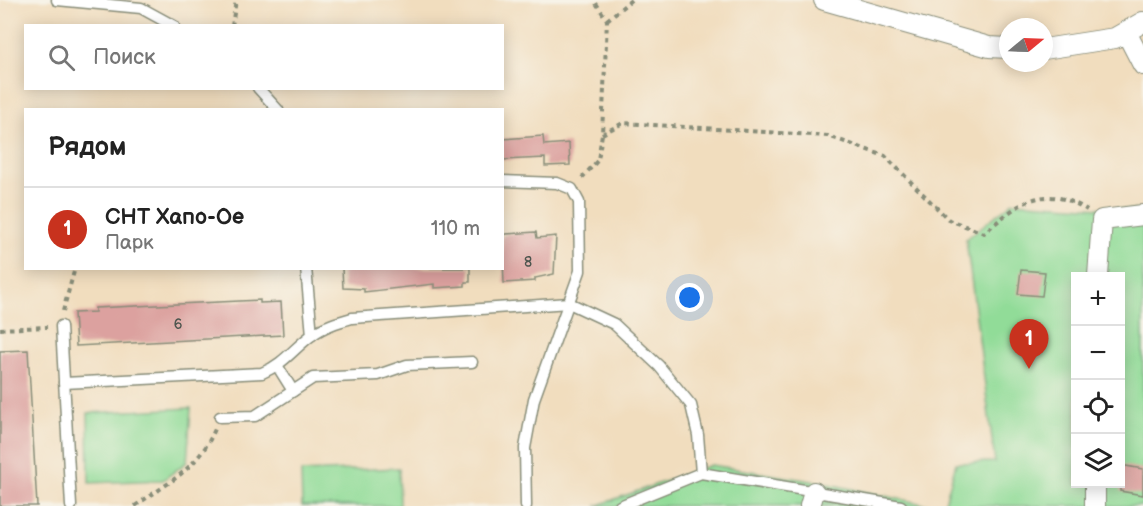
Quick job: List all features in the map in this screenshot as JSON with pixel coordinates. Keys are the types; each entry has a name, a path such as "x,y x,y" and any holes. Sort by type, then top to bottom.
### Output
{"street":[{"path":"824,0 989,47 999,48"},
{"path":"1053,48 1115,38 1135,27 1143,65"},
{"path":"1098,272 1102,220 1143,215"},
{"path":"1095,488 1095,506"}],"lane":[{"path":"57,0 141,8 170,24"},
{"path":"260,90 276,108"},
{"path":"504,181 557,183 572,189 579,202 580,271 534,399 525,448 526,506"},
{"path":"306,270 312,335"},
{"path":"64,383 262,373 278,367 312,335 332,324 352,318 568,303 614,324 659,366 691,405 698,435 701,473"},
{"path":"61,326 71,506"},
{"path":"220,417 255,416 313,378 378,375 407,365 472,362"},
{"path":"278,367 294,391"},
{"path":"620,506 701,473 812,499 901,506"}],"path":[{"path":"232,24 236,0"},
{"path":"572,189 598,160 602,134 606,20 594,0"},
{"path":"606,20 631,0"},
{"path":"602,134 623,123 828,136 885,156 949,220 984,233 1012,209 1035,197 1070,199 1102,220"},
{"path":"0,329 61,326 64,298 74,270"},
{"path":"135,506 190,468 206,450 220,417"}],"green space":[{"path":"1013,202 1143,211 1143,506 944,506 956,463 995,462 966,239"},
{"path":"191,408 187,462 163,480 89,483 88,413"},
{"path":"711,465 818,482 933,506 596,506"},
{"path":"399,468 400,506 302,506 301,472"}],"building":[{"path":"543,136 544,145 569,143 570,165 545,166 545,158 504,160 504,139"},
{"path":"536,232 537,238 556,236 554,274 535,278 535,281 504,283 504,236"},
{"path":"342,270 470,270 470,282 465,282 465,286 434,288 434,284 364,292 364,289 343,288"},
{"path":"1021,270 1045,272 1042,296 1018,294"},
{"path":"260,300 260,303 281,302 283,335 76,346 74,313 95,312 95,308"},
{"path":"28,350 37,506 0,506 0,351"},
{"path":"1125,466 1143,469 1143,495 1120,491 1120,488 1125,488"}],"place":[{"name":"СНТ Хапо-Ое","path":"1029,369"}]}
